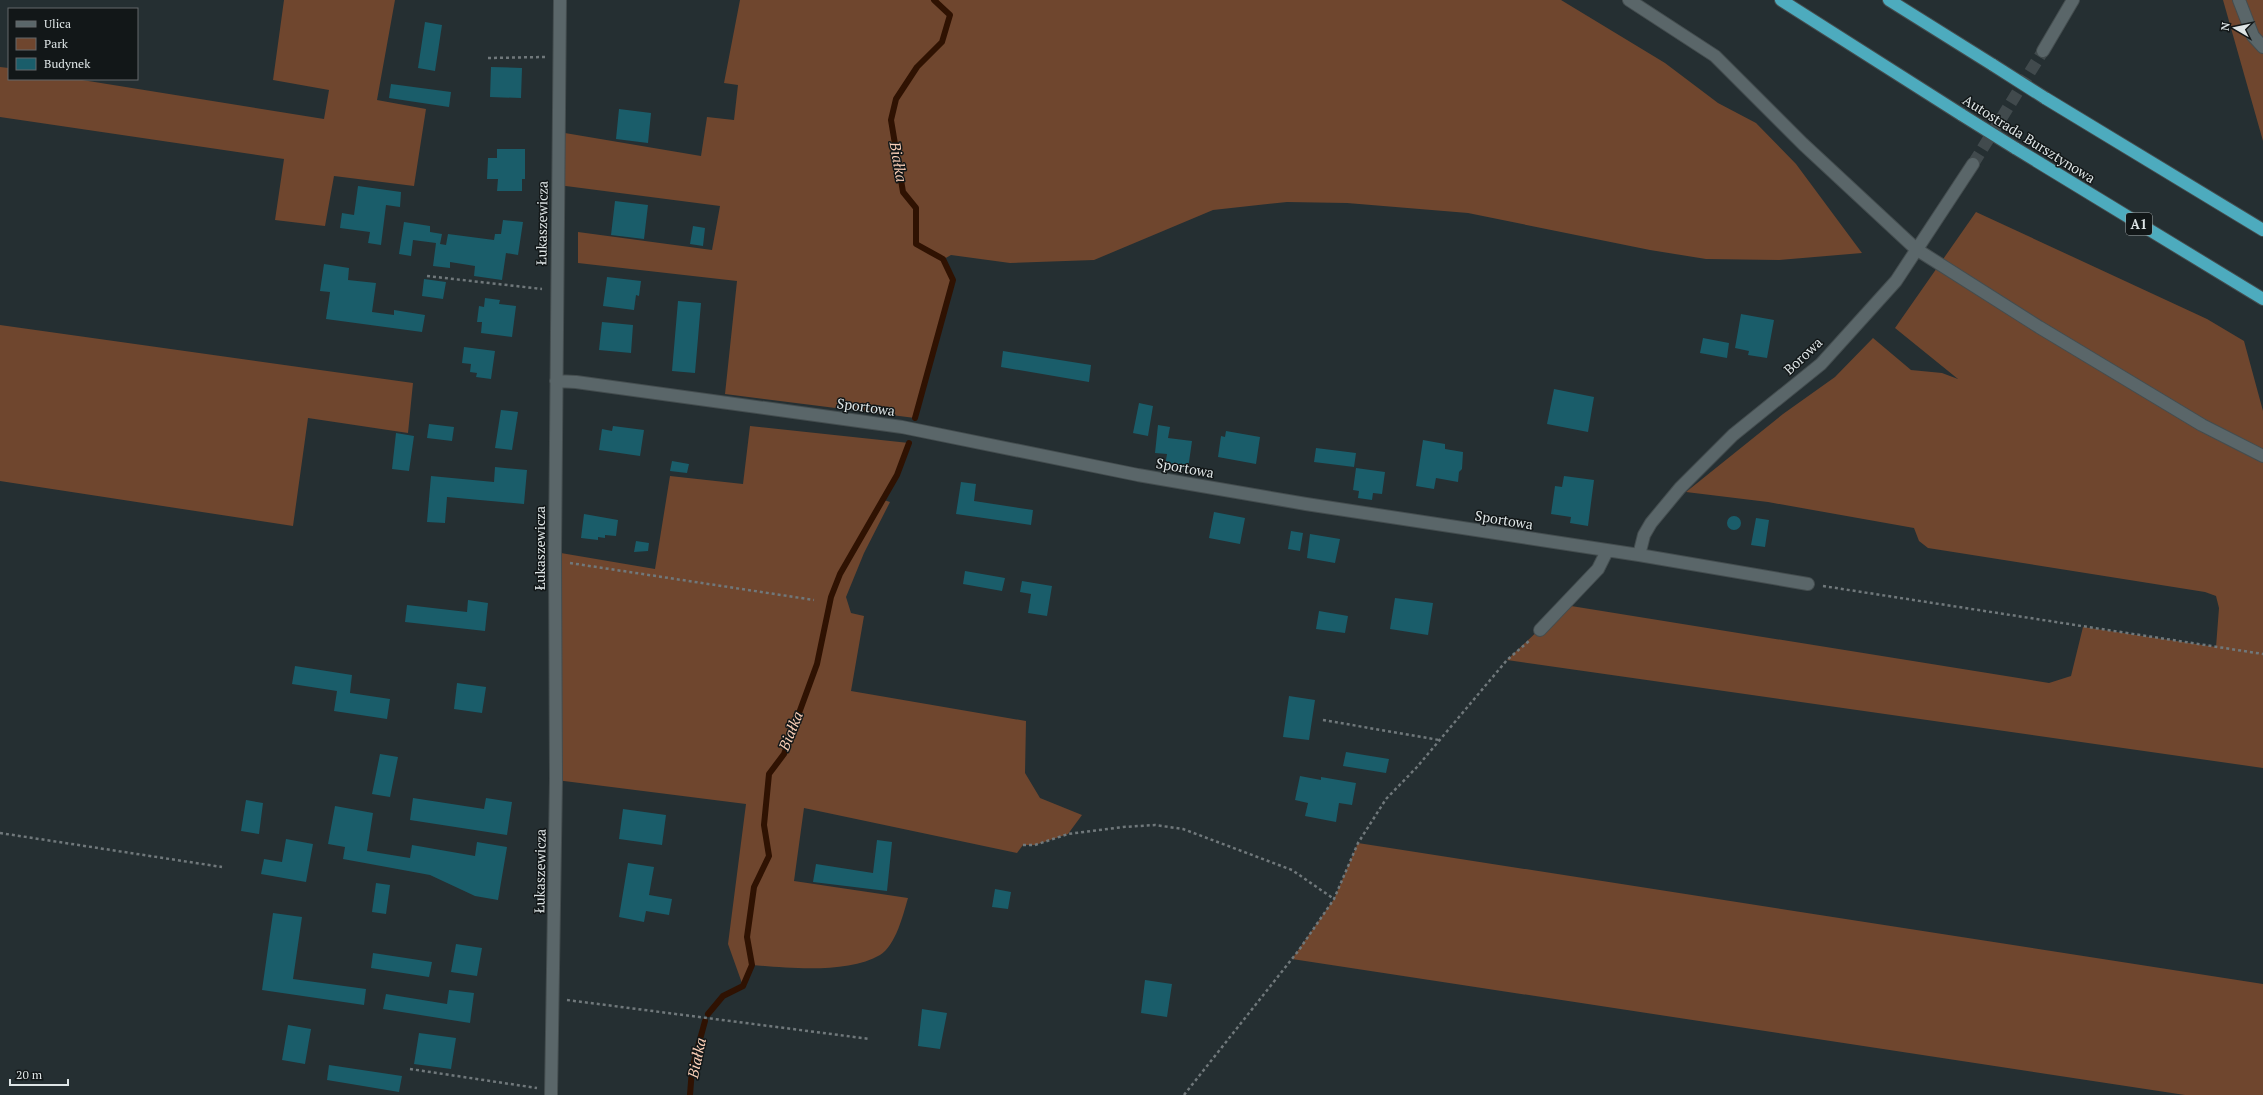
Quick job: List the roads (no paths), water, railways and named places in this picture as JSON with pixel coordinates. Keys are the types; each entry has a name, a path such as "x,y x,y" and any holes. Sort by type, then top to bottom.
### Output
{"highway":[{"path":"1889,0 2045,98 2263,230"},
{"name":"Autostrada Bursztynowa","path":"1784,1 2015,148 2263,299"}],"street":[{"name":"Łukaszewicza","path":"551,1092 556,780 556,291 560,0"},
{"path":"1629,0 1715,56 1803,144 1916,249 2039,327 2202,426 2263,456"},
{"path":"2239,0 2253,36 2263,47"},
{"path":"2043,51 2068,2"},
{"name":"Borowa","path":"1639,555 1644,535 1651,523 1680,488 1733,435 1821,364 1896,281 1916,249 1943,212 1973,164"},
{"name":"Sportowa","path":"556,382 576,382 902,427 1153,478 1306,504 1639,555 1808,584"},
{"path":"1540,630 1598,569 1607,551"}],"waterway":[{"name":"Białka","path":"915,418 953,280 943,259 916,244 916,208 903,192 891,120 896,99 917,67 942,42 950,15 934,0"},
{"name":"Białka","path":"708,1014 723,996 743,986 752,965 747,937 754,887 769,856 764,825 769,774 784,754 817,664 831,597 840,574 897,475 909,443"},
{"name":"Białka","path":"690,1095 692,1069 705,1021"}],"tunnel":[{"path":"1973,164 2043,51"}]}
